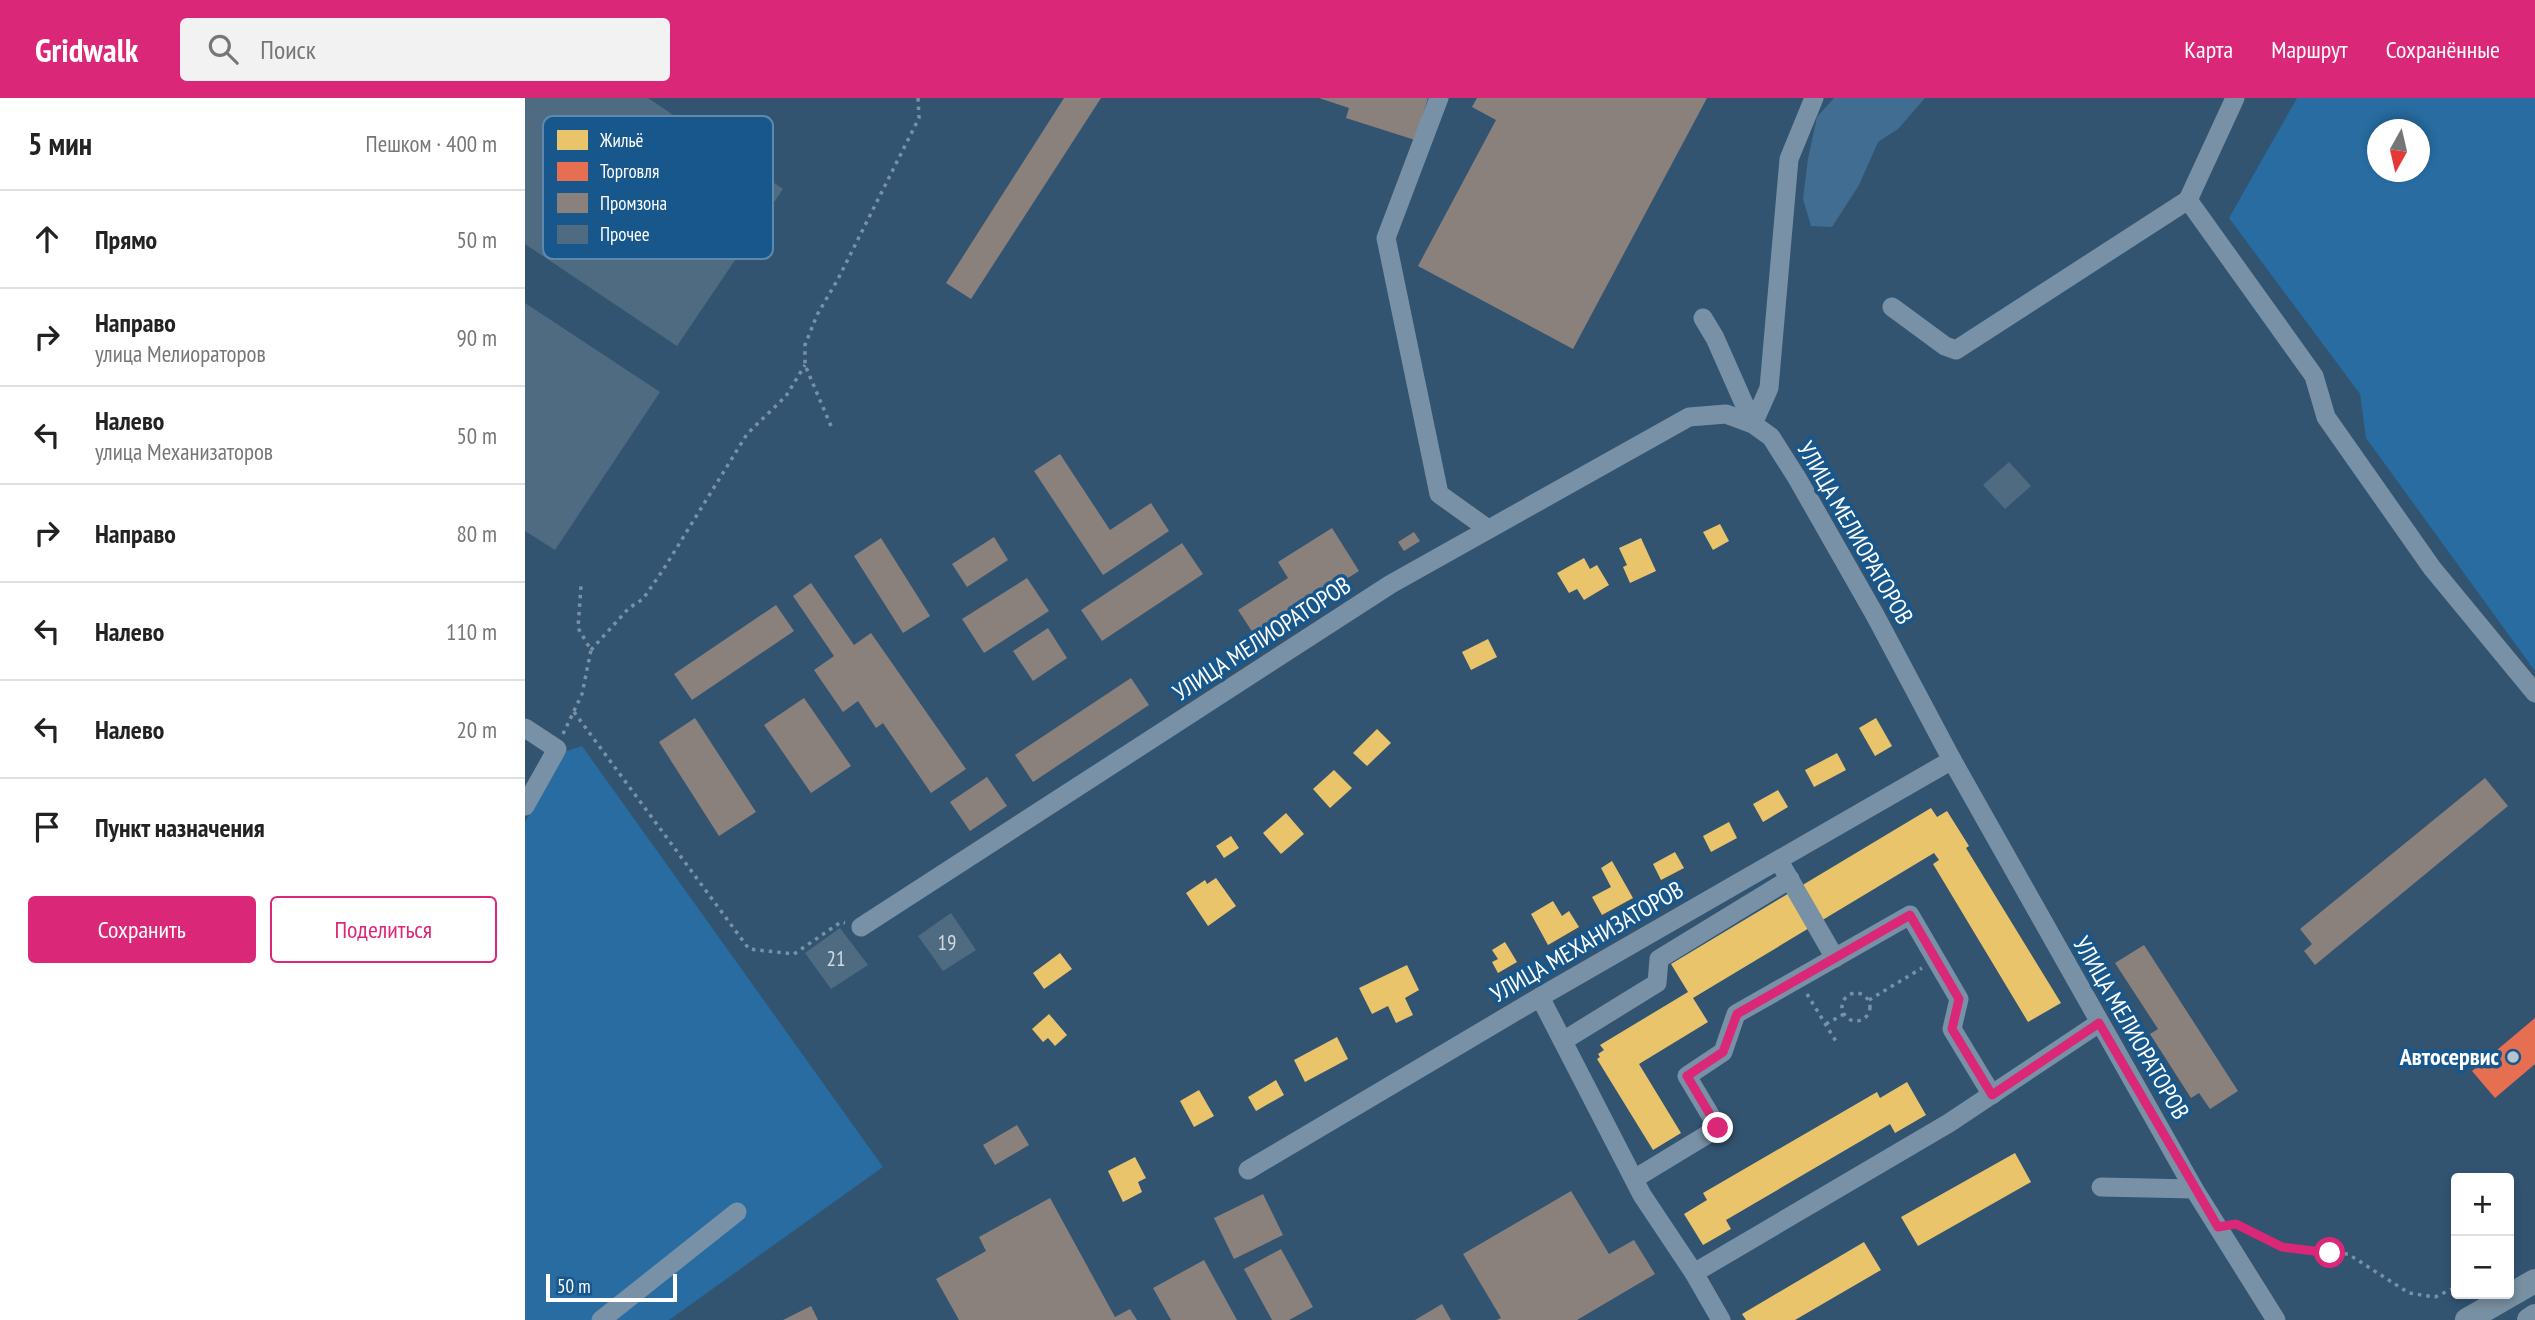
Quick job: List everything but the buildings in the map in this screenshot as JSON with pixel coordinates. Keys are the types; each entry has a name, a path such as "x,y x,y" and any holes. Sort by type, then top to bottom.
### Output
{"main road":[{"path":"2467,1320 2535,1281"},
{"path":"2529,1320 2535,1316"}],"street":[{"path":"1439,98 1386,238 1439,494 1488,529"},
{"path":"1753,424 1769,388 1789,159 1814,98"},
{"path":"1892,307 1945,346 1956,350 2188,200 2235,98"},
{"path":"2188,200 2313,376 2326,417 2432,568 2535,693"},
{"path":"1703,318 1715,338 1753,424"},
{"name":"УЛИЦА МЕЛИОРАТОРОВ","path":"861,927 1391,584 1689,417 1726,414 1753,424 1771,437 1797,478 2099,1023 2194,1189 2276,1320"},
{"path":"525,728 557,749 525,806"},
{"name":"УЛИЦА МЕХАНИЗАТОРОВ","path":"1248,1170 1952,760"},
{"path":"1779,859 1835,958"},
{"path":"1563,1041 1657,983 1659,959 1790,879"},
{"path":"1634,1179 1718,1128 1687,1076 1723,1052 1737,1014 1910,915 1959,999 1952,1029 1992,1095"},
{"path":"1541,997 1634,1179 1721,1320"},
{"path":"1694,1273 1949,1123 2099,1023"},
{"path":"2101,1187 2194,1189"},
{"path":"601,1320 737,1212"}],"path":[{"path":"831,426 804,365 805,345 817,315 919,118 918,98"},
{"path":"557,749 582,694 591,650 629,608 643,599 747,434 786,396 804,365"},
{"path":"581,586 578,628 591,650"},
{"path":"574,712 749,948 794,954 841,922 861,927"},
{"path":"1868,1000 1936,960"},
{"path":"1797,979 1837,1043"},
{"path":"1859,994 1868,1000 1869,1011 1862,1020 1850,1020 1844,1014 1842,1004 1850,995 1859,994"},
{"path":"1826,1024 1844,1014"},
{"path":"2218,1227 2236,1224 2282,1247 2301,1251 2348,1254 2409,1293 2435,1297 2451,1289"}],"shaded area":[{"path":"1834,98 1925,98 1898,129 1878,142 1859,185 1832,227 1811,226 1803,199 1808,159 1817,117"},
{"path":"2297,98 2535,98 2535,671 2366,438 2360,394 2229,218"},
{"path":"582,746 883,1167 669,1320 525,1320 525,822 567,751"}],"place":[{"name":"Автосервис","path":"2513,1057"}],"route":[{"path":"1718,1128 1687,1076 1723,1052 1737,1014 1910,915 1959,999 1952,1029 1992,1095 2099,1023 2218,1227 2236,1224 2282,1247 2330,1253"}]}
